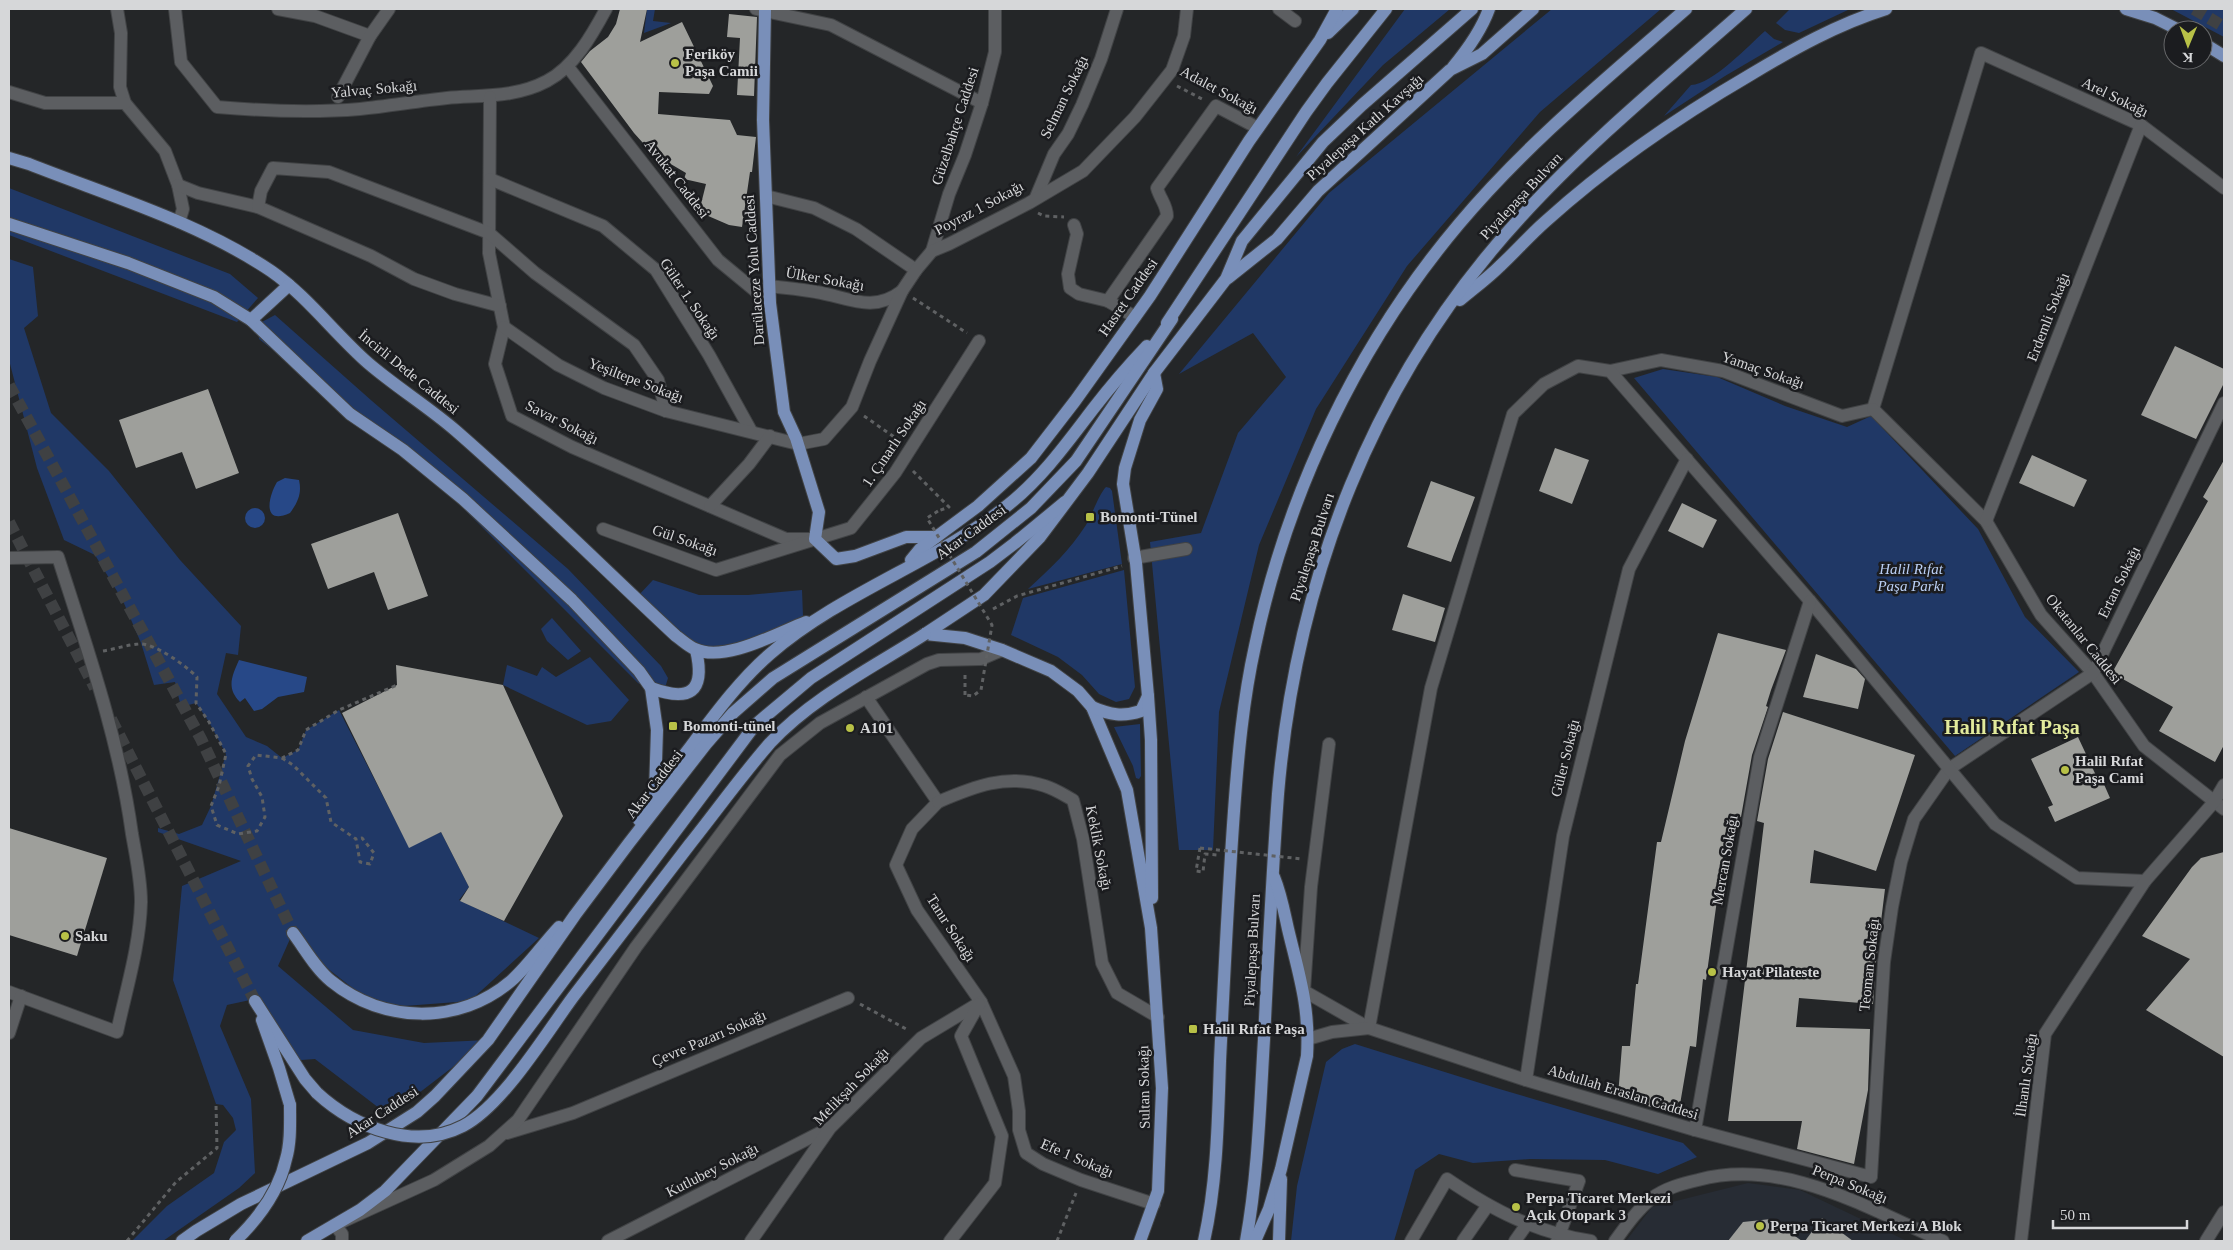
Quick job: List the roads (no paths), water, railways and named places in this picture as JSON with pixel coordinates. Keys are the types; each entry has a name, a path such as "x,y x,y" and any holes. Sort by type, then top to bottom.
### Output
{"main road":[{"name":"Hasret Caddesi","path":"904,568 920,549 978,506 1032,458 1135,317 1258,128 1320,40 1337,9"},
{"path":"1320,40 1353,9"},
{"path":"235,1241 249,1227 277,1186 286,1159 290,1105 255,1002 305,1079 330,1105 351,1118 392,1134 439,1136 463,1126 483,1113 508,1085 609,949 770,743 789,722 808,708 984,595 998,582 1040,537 1088,473 1154,373 1226,279 1242,241 1293,178 1342,123 1472,9"},
{"path":"1450,70 1476,38 1483,27 1489,9"},
{"name":"Piyalepaşa Katlı Kavşağı","path":"1226,279 1277,239 1318,191 1450,70 1482,54 1533,9"},
{"name":"Piyalepaşa Bulvarı","path":"1204,1241 1211,1194 1217,1125 1231,857 1246,695 1266,599 1283,542 1315,458 1351,382 1377,336 1406,292 1459,224 1548,129 1686,9"},
{"name":"Piyalepaşa Bulvarı","path":"1246,1241 1255,1168 1278,793 1290,700 1300,644 1324,553 1352,478 1392,396 1442,315 1497,244 1546,190 1652,92 1746,9"},
{"path":"1442,315 1499,268 1546,221 1617,163 1668,127 1712,97 1792,50 1863,16 1886,9"},
{"path":"2126,9 2163,22"},
{"name":"Darülaceze Yolu Caddesi","path":"762,10 763,120 770,303 784,412 798,444 819,512 815,539"},
{"path":"629,843 655,792 755,668 770,654 822,617 975,527 1008,505 1043,472 1108,390 1172,319 1301,119 1383,13"},
{"path":"2213,49 2224,56"},
{"name":"İncirli Dede Caddesi","path":"9,158 179,222 236,250 272,271 367,362 461,435 676,636 696,650"},
{"path":"9,224 119,260 184,283 214,296 251,320 350,414 403,450 462,499 611,641 639,671 651,688 657,730 655,792"},
{"path":"251,320 288,285"},
{"name":"Akar Caddesi","path":"182,1241 196,1230 241,1204 368,1143 417,1112 436,1096 488,1040 592,892 629,843 706,744 753,694 802,659 976,552 1018,518 1052,487 1076,461 1172,319"},
{"path":"1151,928 1153,866 1148,696 1135,560 1123,484 1125,468 1138,428 1157,389 1154,373"},
{"path":"307,1241 335,1225 385,1191 477,1096 755,725 811,678 990,562 1065,502"},
{"path":"815,539 836,559 855,556 906,537 936,537"},
{"path":"651,688 670,695 680,696 690,692 697,683 700,674 696,650 720,653 743,648 822,617"},
{"path":"924,634 965,638 1002,650 1051,671 1078,691 1092,707 1128,790 1151,928"},
{"path":"1092,707 1108,714 1128,715 1141,711 1148,696"},
{"path":"1255,1241 1269,1209 1281,1169 1307,1056 1308,1039 1304,991 1288,929 1282,896 1273,874"},
{"path":"293,933 329,980 351,996 378,1008 411,1013 444,1013 472,1005 490,996 512,980 592,892"},
{"name":"Sultan Sokağı","path":"1140,1241 1158,1191 1160,1152 1162,1088 1151,928"},
{"path":"1279,1241 1282,1198 1281,1169"}],"street":[{"path":"117,9 121,33 120,86 125,103 165,151 178,186 183,209 179,222"},
{"name":"Yalvaç Sokağı","path":"175,9 181,62 217,107 265,111 359,109 448,98 490,97 522,91 548,81 568,67 606,9"},
{"path":"278,9 295,10 370,36"},
{"path":"338,97 370,36 389,9"},
{"name":"Güzelbahçe Caddesi","path":"932,251 949,194 965,156 982,103 995,52 994,9"},
{"name":"Selman Sokağı","path":"1033,200 1054,154 1082,105 1101,59 1116,9"},
{"name":"Poyraz 1 Sokağı","path":"798,444 824,439 852,407 870,361 902,291 932,251 1033,200 1083,171 1129,124 1172,70 1184,36 1187,9"},
{"path":"1278,9 1296,21"},
{"path":"762,10 831,25 982,103"},
{"name":"Arel Sokağı","path":"1873,409 1981,53 2141,125 2224,188"},
{"name":"Avukat Caddesi","path":"568,67 718,260 770,303"},
{"path":"9,92 44,103 125,103"},
{"name":"Savar Sokağı","path":"490,97 489,252 504,327 495,364 512,416 572,448 786,539 815,539"},
{"name":"Adalet Sokağı","path":"1108,301 1167,216 1167,208 1159,197 1157,188 1216,106 1258,128"},
{"name":"Erdemli Sokağı","path":"1986,521 2141,125"},
{"path":"258,207 261,191 274,168 330,172 489,233 535,273 634,345 658,380 666,411"},
{"name":"Güler 1. Sokağı","path":"490,179 603,226 656,270 709,355 751,431"},
{"path":"178,186 198,193 258,207 371,256 414,279 500,306"},
{"path":"766,196 814,208 856,230 916,270"},
{"path":"1074,225 1077,234 1068,274 1070,288 1079,294 1108,301 1135,317"},
{"name":"Ülker Sokağı","path":"769,286 816,292 868,304 884,302 902,291"},
{"name":"Yeşiltepe Sokağı","path":"504,327 558,365 604,388 666,411 798,444"},
{"name":"1. Çınarlı Sokağı","path":"815,539 851,528 863,516 910,449 979,340"},
{"name":"Yamaç Sokağı","path":"1610,371 1661,360 1723,370 1842,416 1873,409"},
{"path":"1369,1028 1431,688 1513,414 1544,384 1578,366 1610,371 1810,601 1995,824 2077,878 2145,882"},
{"name":"Ertan Sokağı","path":"2093,673 2224,403"},
{"name":"Okatanlar Caddesi","path":"1873,409 1986,521 2040,615 2093,673 2144,746 2219,806"},
{"path":"710,506 749,464 770,436"},
{"name":"Güler Sokağı","path":"1526,1080 1563,836 1629,569 1687,459"},
{"name":"Gül Sokağı","path":"603,529 716,570 815,539"},
{"path":"1135,560 1186,549"},
{"path":"9,558 58,557 89,654 120,766 141,887 140,920 117,1032 15,994 9,1034"},
{"name":"Mercan Sokağı","path":"1695,1130 1760,757 1810,601"},
{"path":"342,1241 342,1234 335,1225 434,1180 489,1146 518,1120 636,946 780,755 820,723 927,664 939,660 981,659 1002,650"},
{"path":"1949,769 2093,673"},
{"path":"866,697 938,802"},
{"path":"1304,991 1311,887 1330,744"},
{"name":"Teoman Sokağı","path":"1871,1177 1884,962 1892,907 1914,819 1949,769"},
{"name":"Keklik Sokağı","path":"938,802 975,787 1006,780 1045,786 1073,800 1083,838 1102,963 1117,993 1158,1017"},
{"name":"İlhanlı Sokağı","path":"2021,1241 2045,1034 2145,882 2219,806 2224,785"},
{"name":"Tanır Sokağı","path":"938,802 912,829 896,865 916,910 981,1002"},
{"name":"Abdullah Eraslan Caddesi","path":"1304,991 1369,1028 1526,1080 1695,1130 1871,1177"},
{"name":"Çevre Pazarı Sokağı","path":"502,1134 573,1113 848,998"},
{"path":"951,1240 995,1183 1002,1136 961,1036 981,1002"},
{"name":"Melikşah Sokağı","path":"750,1241 830,1128 921,1038 981,1002"},
{"name":"Efe 1 Sokağı","path":"981,1002 1014,1076 1019,1111 1019,1130 1026,1153 1042,1164 1081,1180 1154,1204"},
{"name":"Abdullah Eraslan Caddesi","path":"1308,1039 1332,1032 1369,1028"},
{"name":"Kutlubey Sokağı","path":"608,1241 830,1128"},
{"path":"1515,1170 1579,1181 1558,1239"},
{"name":"Perpa Sokağı","path":"1615,1241 1634,1216 1652,1198 1671,1186 1720,1174 1767,1175 1808,1183 1943,1241"},
{"path":"1411,1241 1447,1179 1488,1204 1558,1239 1591,1241"},
{"path":"1464,1241 1488,1204"},
{"path":"2206,1241 2224,1212"},
{"path":"1515,1241 1527,1224"}],"tunnel":[{"path":"2194,9 2224,27"},
{"path":"9,385 201,739 293,933"},
{"path":"9,522 95,688"},
{"path":"111,719 255,1001"}],"place":[{"name":"Feriköy Paşa Camii","path":"675,63"},
{"name":"Bomonti-Tünel","path":"1090,517"},
{"name":"Bomonti-tünel","path":"673,726"},
{"name":"A101","path":"850,728"},
{"name":"Halil Rıfat Paşa Cami","path":"2065,770"},
{"name":"Saku","path":"65,936"},
{"name":"Hayat Pilateste","path":"1712,972"},
{"name":"Halil Rıfat Paşa","path":"1193,1029"},
{"name":"Perpa Ticaret Merkezi Açık Otopark 3","path":"1516,1207"},
{"name":"Perpa Ticaret Merkezi A Blok","path":"1760,1226"}],"district":[{"name":"Halil Rıfat Paşa","path":"2012,727"}],"park label":[{"name":"Halil Rıfat Paşa Parkı","path":"1911,578"}]}
